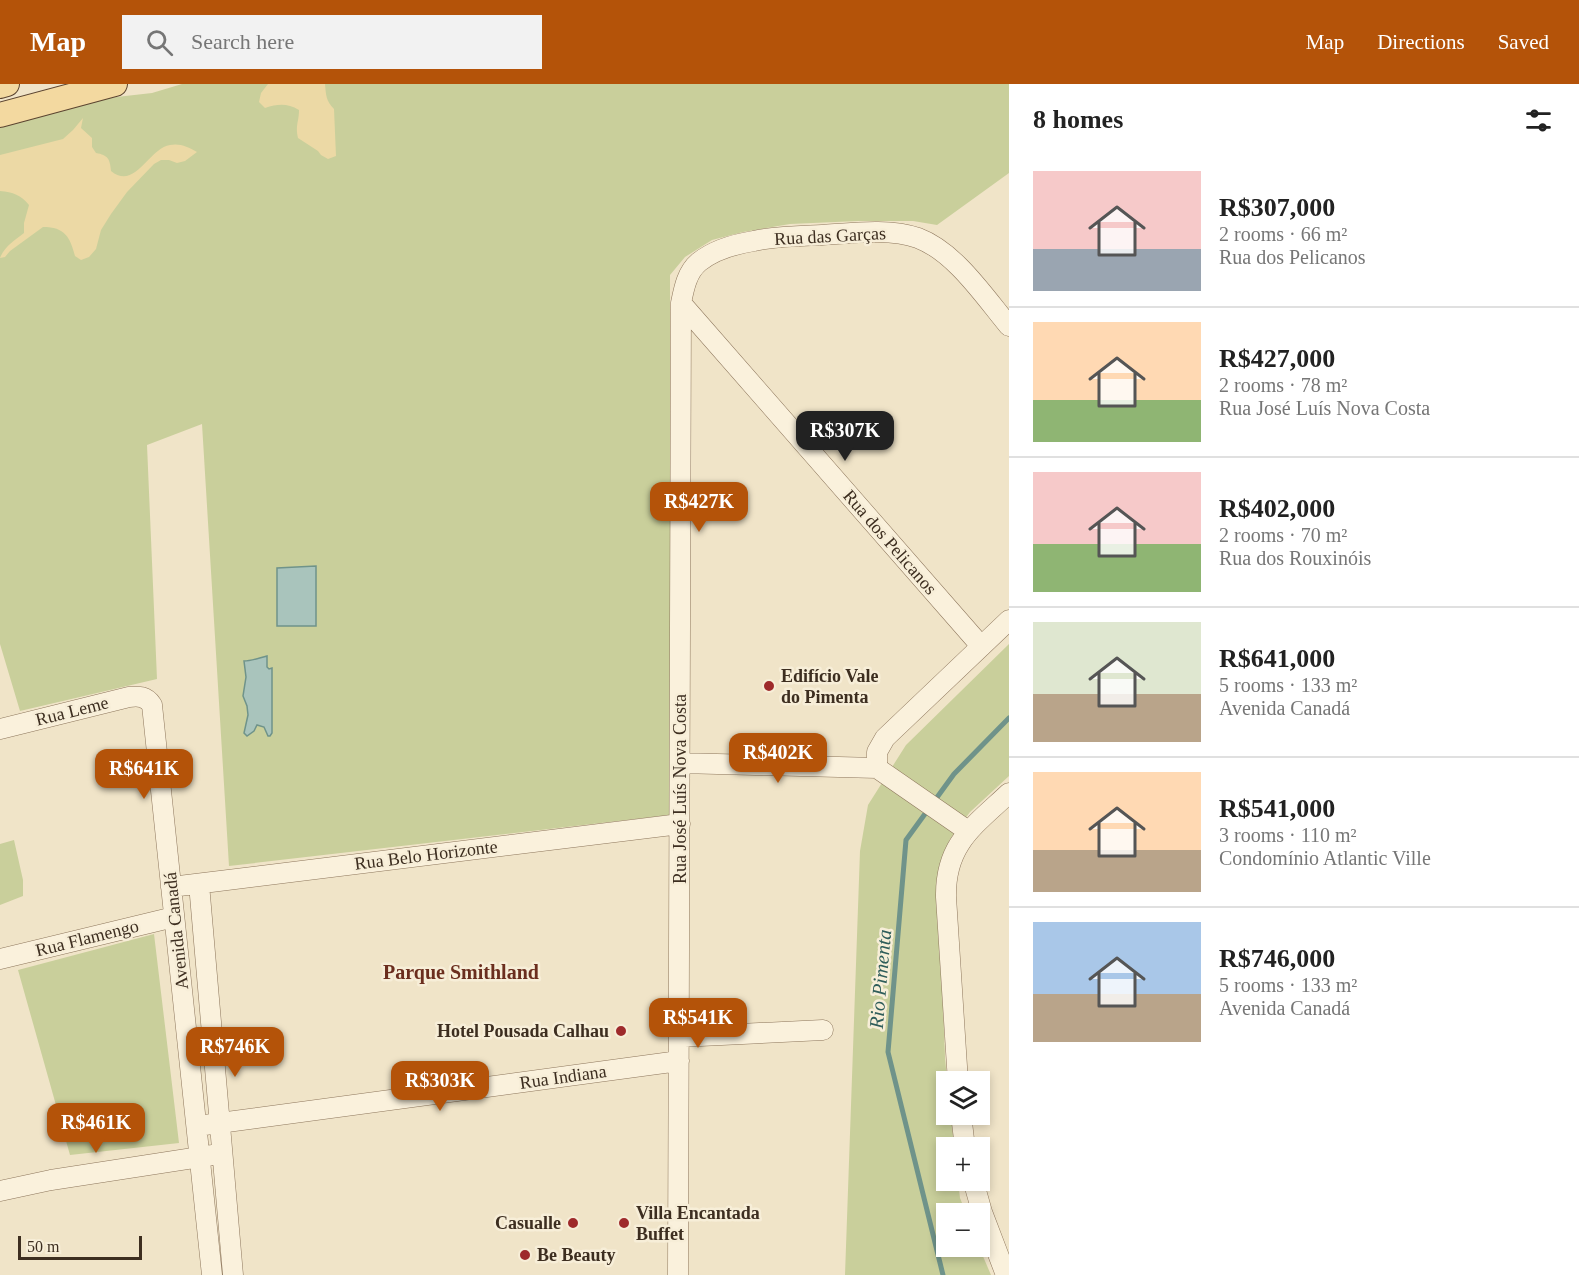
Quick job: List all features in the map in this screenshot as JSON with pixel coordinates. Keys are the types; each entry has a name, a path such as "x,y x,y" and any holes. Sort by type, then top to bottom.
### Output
{"main road":[{"path":"0,86 7,84"},
{"path":"0,115 86,89 115,84"}],"street":[{"name":"Rua das Garças","path":"681,303 687,278 698,263 717,251 754,241 796,236 899,233 918,238 946,256 963,271 1009,326"},
{"name":"Rua dos Pelicanos","path":"681,303 981,646"},
{"name":"Rua José Luís Nova Costa","path":"678,1275 681,303"},
{"path":"876,768 877,752 882,741 1009,620"},
{"name":"Rua Leme","path":"0,729 129,697 145,697"},
{"name":"Avenida Canadá","path":"145,697 152,705 154,712 212,1275"},
{"path":"680,763 876,768 968,831"},
{"path":"957,1071 946,887 951,860 968,831 1009,793"},
{"name":"Rua Belo Horizonte","path":"171,887 680,824"},
{"name":"Avenida Canadá","path":"199,884 233,1275"},
{"name":"Rua Flamengo","path":"0,959 174,917"},
{"path":"679,1037 823,1030"},
{"name":"Rua Indiana","path":"196,1126 679,1061"},
{"path":"0,1191 51,1180 222,1154"},
{"path":"976,1191 1006,1275"}],"green space":[{"path":"182,84 1009,84 1009,173 937,225 913,221 858,221 790,224 743,232 712,240 685,257 670,275 670,815 229,866 202,424 147,445 157,679 20,711 0,644 0,126 90,100 152,93"},
{"path":"1009,644 1009,776 970,812 950,839 942,861 939,893 946,1071 936,1071 936,1125 952,1125 953,1137 936,1137 936,1191 959,1191 962,1203 936,1203 936,1257 983,1257 991,1275 845,1275 860,851 868,805 906,745"},
{"path":"14,840 23,880 23,896 0,905 0,844"},
{"path":"154,934 179,1143 70,1155 18,970"}],"sand":[{"path":"268,84 325,84 326,95 334,109 336,156 328,159 298,138 299,110 282,105 265,108 259,102 261,93"},
{"path":"83,118 81,128 92,138 92,147 96,153 108,158 111,171 120,176 127,176 135,172 155,153 170,145 184,146 197,152 185,161 177,163 161,160 154,164 127,192 111,214 101,230 96,249 89,257 81,260 75,256 65,234 57,229 43,227 5,257 0,258 7,247 24,233 29,205 16,195 0,191 0,155 63,139"}],"water":[{"path":"316,566 316,626 277,626 277,568"},
{"path":"267,656 267,667 272,668 272,733 268,736 264,727 257,725 254,731 247,736 244,733 248,715 243,696 246,677 244,661"}],"waterway":[{"name":"Rio Pimenta","path":"943,1275 888,1052 906,840 954,774 1009,718"}],"place":[{"name":"Edifício Vale do Pimenta","path":"769,686"},
{"name":"Hotel Pousada Calhau","path":"621,1031"},
{"name":"Casualle","path":"573,1223"},
{"name":"Villa Encantada Buffet","path":"624,1223"},
{"name":"Be Beauty","path":"525,1255"}],"district":[{"name":"Parque Smithland","path":"461,972"}]}
